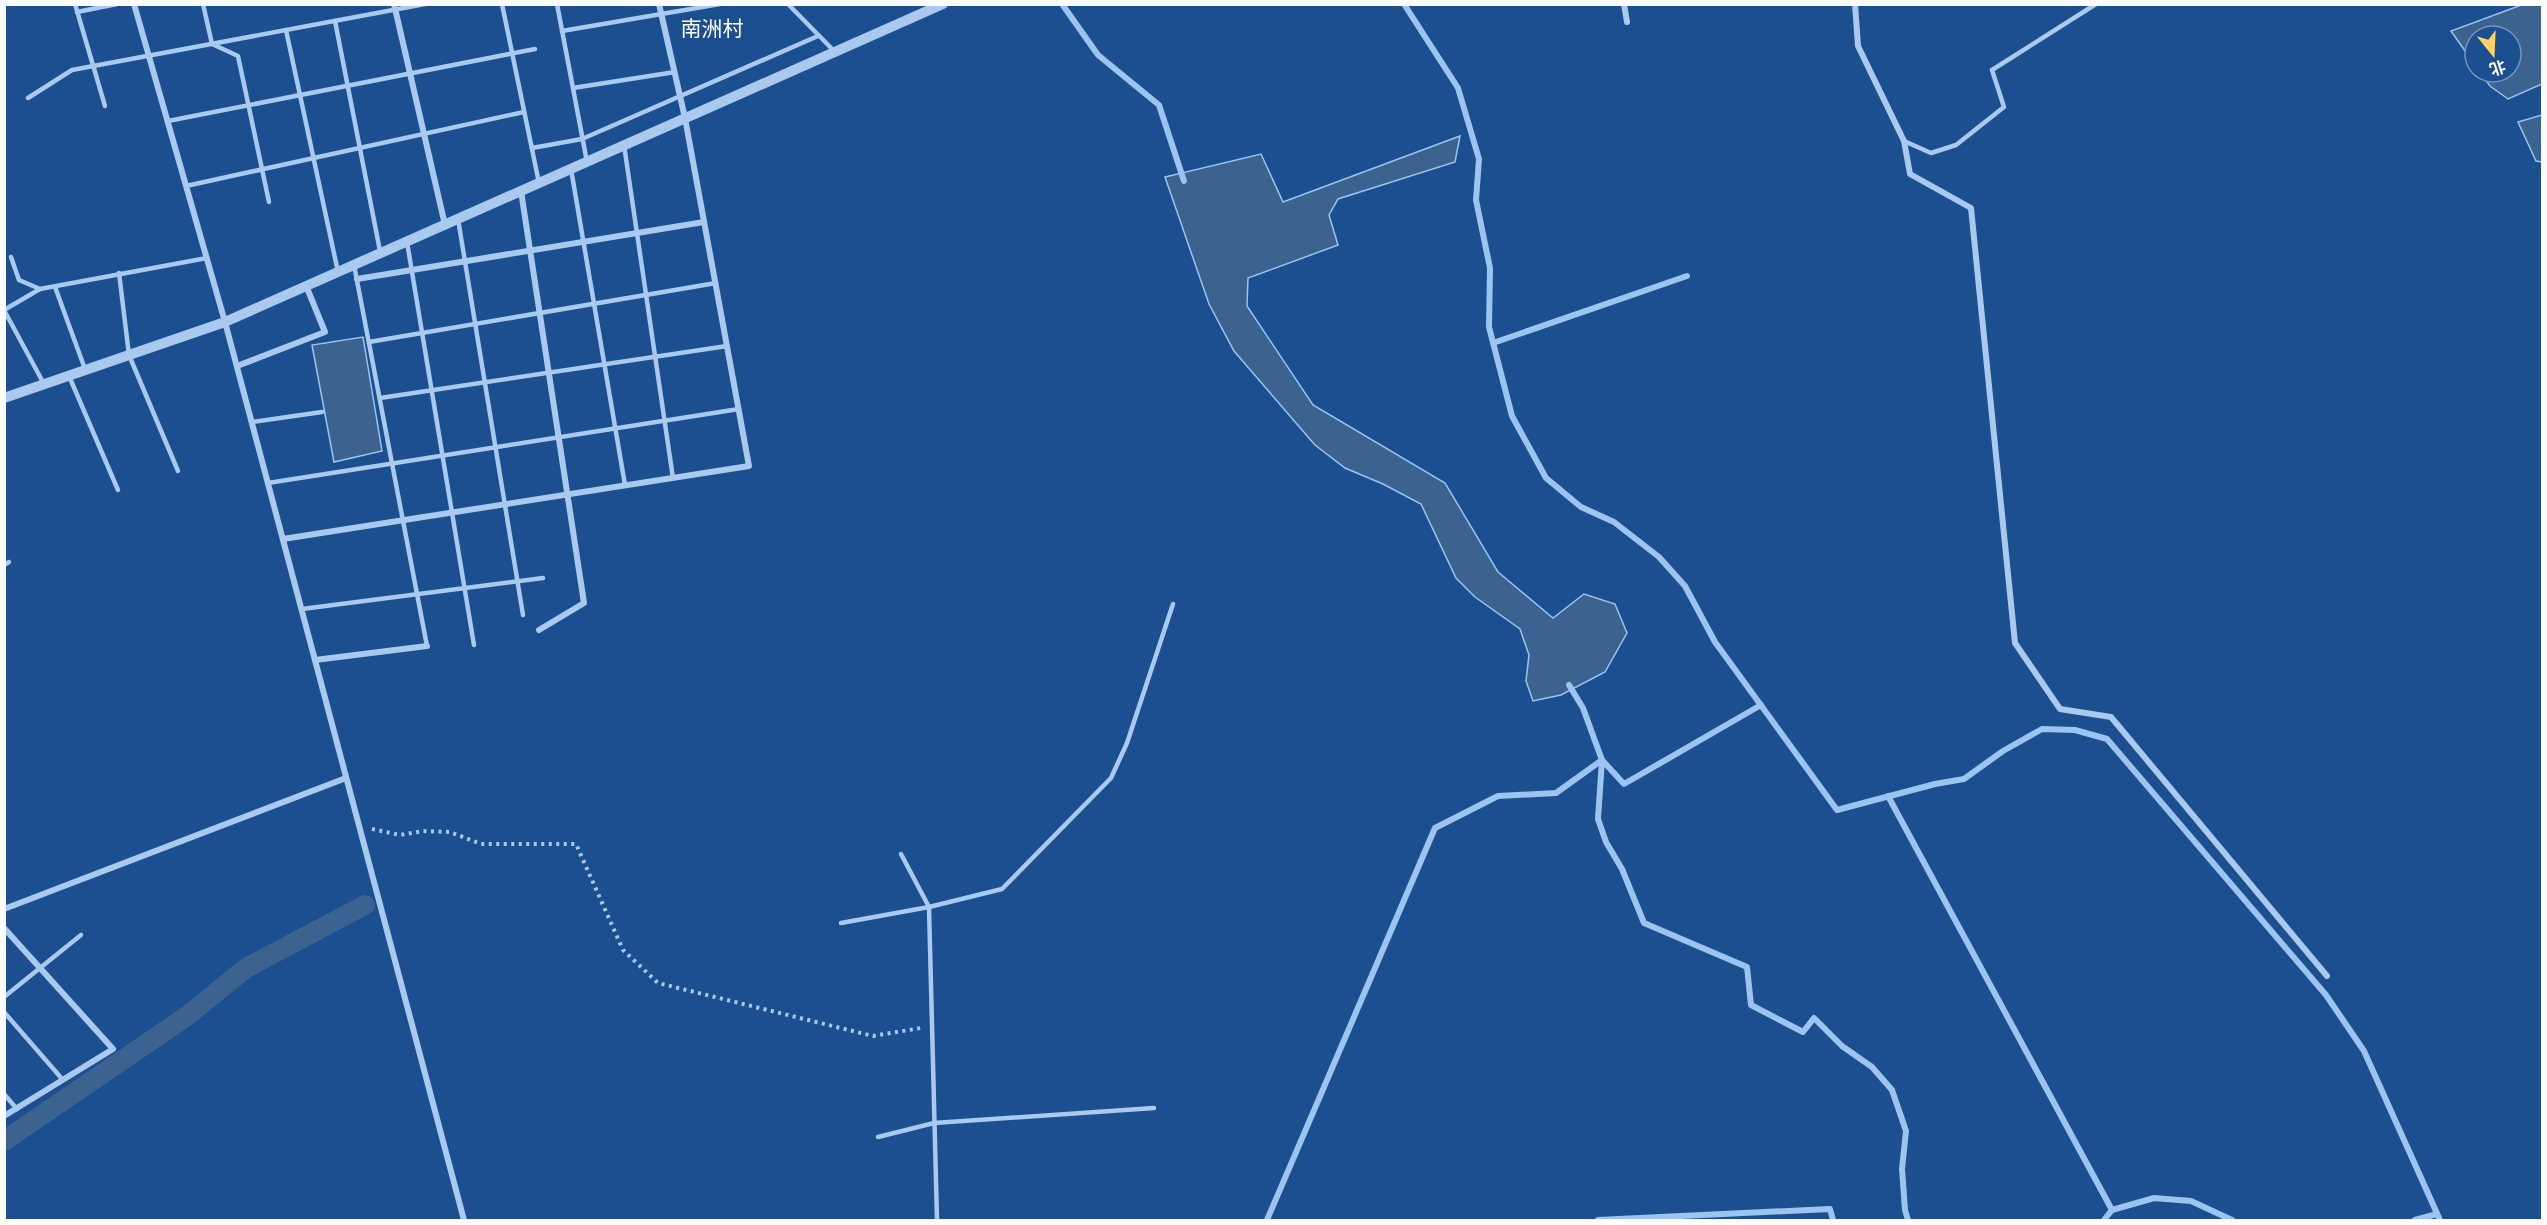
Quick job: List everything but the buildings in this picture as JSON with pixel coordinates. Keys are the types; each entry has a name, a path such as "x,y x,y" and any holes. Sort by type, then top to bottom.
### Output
{"street":[{"path":"134,4 237,366 464,1221"},
{"path":"283,540 749,466 685,118 659,4"},
{"path":"4,398 225,322 307,288 338,272 943,4"},
{"path":"1624,4 1627,22"},
{"path":"1855,4 1858,46 1904,141 1910,174 1971,208 2015,643 2060,709 2111,717 2327,976"},
{"path":"395,7 445,225"},
{"path":"521,191 584,603 539,630"},
{"path":"357,279 704,222"},
{"path":"237,366 325,332 307,288"},
{"path":"315,660 427,646"},
{"path":"4,909 346,778"},
{"path":"4,928 113,1049 4,1116"}],"lane":[{"path":"75,4 105,106"},
{"path":"77,12 117,4"},
{"path":"203,4 212,44"},
{"path":"28,98 72,70 335,21 395,7 425,4"},
{"path":"502,4 539,183"},
{"path":"557,4 586,162"},
{"path":"562,31 720,4"},
{"path":"788,4 834,51"},
{"path":"1904,141 1931,153 1956,145 2004,107 1992,70 2096,4"},
{"path":"335,21 381,253"},
{"path":"286,30 338,272"},
{"path":"532,148 582,139 818,36"},
{"path":"212,44 238,56 269,202"},
{"path":"168,121 535,49"},
{"path":"573,88 675,72"},
{"path":"186,186 524,112"},
{"path":"624,145 674,478"},
{"path":"571,168 625,485"},
{"path":"458,219 523,615"},
{"path":"406,242 474,645"},
{"path":"11,257 19,280 40,289"},
{"path":"44,384 4,310 40,289 207,258"},
{"path":"354,265 427,646"},
{"path":"119,273 129,355 178,471"},
{"path":"369,342 716,283"},
{"path":"55,287 86,370"},
{"path":"380,398 727,346"},
{"path":"69,376 118,490"},
{"path":"268,483 739,409"},
{"path":"252,422 322,412"},
{"path":"302,609 543,578"},
{"path":"841,923 929,907 1002,889 1111,778 1127,743 1173,604"},
{"path":"901,854 929,907 937,1221"},
{"path":"4,997 81,935"},
{"path":"4,1012 63,1080"},
{"path":"4,1094 17,1109"},
{"path":"878,1137 934,1123 1154,1108"}],"path":[{"path":"359,827 400,835 423,831 450,832 481,844 576,844 624,950 658,983 873,1036 932,1026"}],"water":[{"path":"2524,4 2542,5 2542,84 2508,99 2490,86 2489,84 2523,84 2523,24 2470,24"},
{"path":"2463,27 2463,48 2451,31"},
{"path":"2542,115 2542,162 2536,161 2518,122"},
{"path":"1460,136 1455,162 1338,199 1329,215 1338,245 1248,278 1247,306 1313,405 1445,483 1498,572 1553,618 1584,594 1615,604 1627,633 1605,672 1561,695 1533,701 1526,681 1529,655 1520,629 1475,597 1456,578 1421,504 1383,484 1345,468 1315,445 1234,351 1209,304 1165,177 1261,154 1283,202"},
{"path":"363,337 382,451 334,462 312,345"}],"waterway":[{"path":"1062,4 1098,55 1159,105 1184,181"},
{"path":"1404,4 1458,88 1479,159 1476,200 1490,268 1489,327 1512,416 1546,478 1581,507 1614,522 1659,557 1685,586 1715,642 1837,810 1935,784 1964,779 2003,751 2042,729 2075,730 2107,739 2326,995 2364,1051 2440,1220"},
{"path":"1493,343 1687,276"},
{"path":"1267,1220 1435,828 1498,796 1556,793 1602,760 1583,708 1569,685"},
{"path":"1761,705 1624,784 1602,760 1598,819 1606,842 1622,869 1644,923 1747,967 1751,1005 1803,1032 1814,1018 1842,1046 1872,1067 1892,1090 1906,1131 1902,1169 1905,1210 1908,1220"},
{"path":"1888,796 2112,1210"},
{"path":"4,1141 187,1016 246,968 365,905"},
{"path":"2104,1220 2112,1210 2154,1198 2191,1201 2232,1220"},
{"path":"1598,1220 1830,1209 1833,1220"},
{"path":"2415,1220 2437,1214"}],"district":[{"name":"南洲村","path":"712,28"}]}
